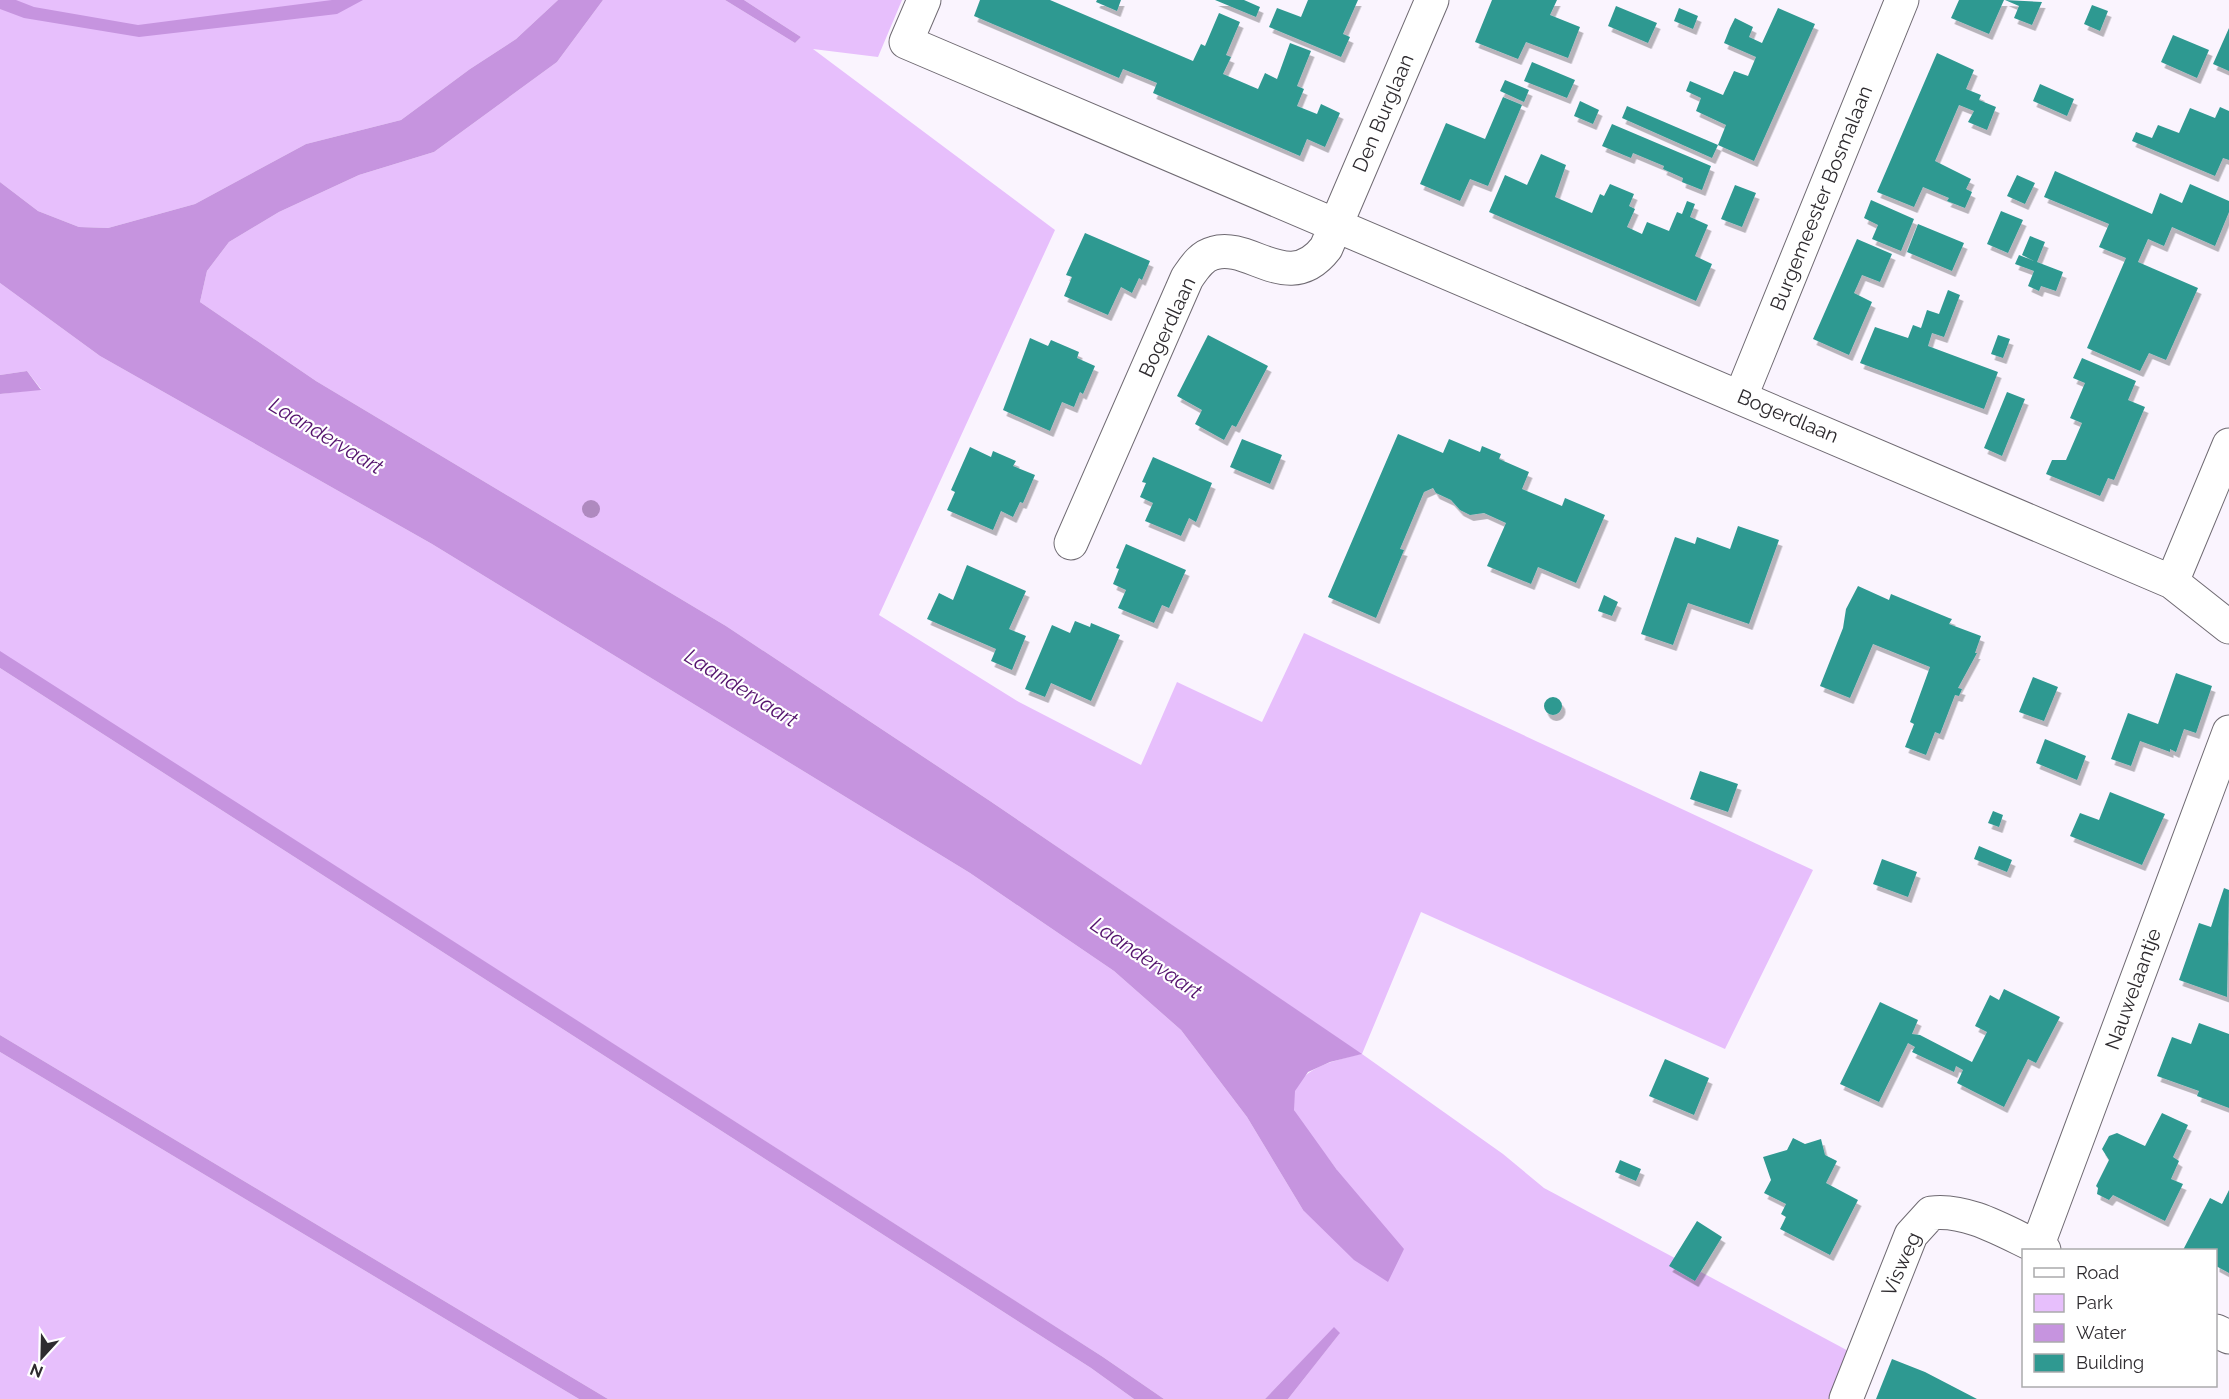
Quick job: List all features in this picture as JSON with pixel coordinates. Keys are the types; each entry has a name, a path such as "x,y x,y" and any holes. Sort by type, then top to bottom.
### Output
{"street":[{"name":"Bogerdlaan","path":"924,0 906,42 1335,226 1741,396 2172,582 2229,627"},
{"name":"Den Burglaan","path":"1335,226 1432,0"},
{"name":"Burgemeester Bosmalaan","path":"1741,396 1902,0"},
{"name":"Bogerdlaan","path":"1071,543 1187,278 1200,260 1213,253 1226,251 1277,267 1294,268 1320,256 1335,226"},
{"path":"2172,582 2229,445"},
{"name":"Nauwelaantje","path":"2040,1249 2229,732"},
{"name":"Visweg","path":"1846,1399 1911,1235 1931,1213 1960,1213 2040,1249"}],"green space":[{"path":"0,0 558,0 516,39 470,69 401,120 306,144 195,204 108,228 79,227 38,211 0,182"},
{"path":"603,0 725,0 795,43 801,37 744,0 902,0 878,57 813,49 1055,230 879,615 1019,702 1141,765 1177,682 1262,722 1304,633 1813,870 1725,1049 1421,912 1362,1054 1503,1154 1544,1188 1854,1354 1835,1399 1288,1399 1339,1334 1334,1328 1265,1399 1164,1399 1103,1357 0,652 0,394 41,389 27,371 0,375 0,283 100,356 432,544 970,873 1114,971 1181,1030 1247,1117 1303,1210 1337,1170 1296,1115 1293,1097 1297,1086 1304,1077 1326,1064 1361,1054 990,801 726,626 316,381 200,302 207,271 229,242 279,212 359,175 434,152 557,62"},
{"path":"0,668 1091,1368 1134,1399 608,1399 0,1035"},
{"path":"0,1052 579,1399 0,1399"}],"water":[{"path":"0,0 16,0 34,7 138,25 332,0 363,0 337,14 139,37 24,18 0,9"},
{"name":"Laandervaart","path":"558,0 603,0 557,62 434,152 359,175 279,212 229,242 207,271 200,302 316,381 726,626 990,801 1362,1054 1330,1062 1308,1072 1295,1091 1294,1110 1337,1170 1404,1249 1388,1282 1354,1260 1303,1210 1247,1117 1181,1030 1114,971 970,873 432,544 100,356 0,283 0,182 38,211 79,227 108,228 195,204 306,144 401,120 470,69 516,39"},
{"path":"725,0 744,0 801,37 795,43"},
{"path":"27,371 41,390 0,394 0,375"},
{"path":"0,651 1103,1357 1164,1399 1134,1399 1091,1368 0,668"},
{"path":"0,1035 608,1399 579,1399 0,1052"},
{"path":"1334,1327 1340,1333 1288,1399 1265,1399"}],"building":[{"path":"980,0 1050,0 1193,61 1201,44 1205,46 1219,13 1240,22 1226,55 1231,57 1223,74 1258,89 1265,73 1277,79 1290,43 1311,51 1297,86 1304,89 1297,106 1317,114 1321,104 1340,113 1325,147 1307,139 1300,156 1153,93 1157,83 1123,69 1119,78 974,16"},
{"path":"1097,0 1121,0 1117,11 1096,2"},
{"path":"1215,0 1244,0 1260,7 1256,17"},
{"path":"1308,0 1358,0 1343,34 1350,37 1341,57 1269,27 1277,8 1301,17"},
{"path":"1492,0 1557,0 1550,15 1580,27 1568,58 1526,42 1518,59 1475,42"},
{"path":"1959,0 2004,0 1989,34 1951,18"},
{"path":"2005,0 2042,2 2032,25 2014,18 2019,6"},
{"path":"2092,5 2108,11 2100,31 2084,24"},
{"path":"1616,6 1657,23 1648,43 1608,26"},
{"path":"1679,8 1698,16 1693,29 1674,21"},
{"path":"1778,8 1815,24 1754,161 1718,145 1726,125 1696,111 1701,98 1686,91 1690,81 1723,95 1734,71 1748,76 1756,57 1724,43 1735,18 1753,27 1749,37 1762,43"},
{"path":"2229,28 2229,71 2213,64"},
{"path":"2173,35 2209,50 2197,78 2161,62"},
{"path":"1937,53 1974,70 1966,89 1981,95 1979,100 1996,107 1987,130 1968,122 1974,111 1959,105 1935,161 1971,179 1966,189 1972,192 1965,208 1923,187 1914,207 1877,192"},
{"path":"1532,62 1575,80 1567,98 1524,81"},
{"path":"1505,80 1529,90 1524,102 1500,91"},
{"path":"2040,84 2074,99 2067,116 2033,101"},
{"path":"1503,97 1522,105 1488,186 1470,179 1460,201 1420,184 1446,123 1485,139"},
{"path":"1580,101 1599,110 1593,124 1574,116"},
{"path":"1627,106 1718,145 1712,158 1622,118"},
{"path":"2220,107 2229,111 2229,160 2223,158 2215,176 2132,141 2136,132 2152,138 2158,125 2179,133 2190,108 2215,118"},
{"path":"1612,124 1711,166 1702,190 1682,182 1683,178 1663,169 1664,166 1633,153 1631,158 1602,146"},
{"path":"1541,154 1566,165 1555,197 1592,213 1600,194 1604,196 1610,184 1634,194 1629,206 1635,209 1627,227 1642,234 1647,222 1669,231 1677,212 1682,214 1687,201 1695,204 1690,217 1708,225 1695,256 1712,264 1696,301 1489,212 1505,175 1527,185"},
{"path":"2055,171 2152,214 2160,193 2182,203 2190,184 2229,201 2229,212 2215,246 2172,227 2164,246 2148,239 2138,262 2198,288 2166,360 2149,353 2140,371 2087,348 2126,258 2099,247 2109,224 2044,197"},
{"path":"2017,175 2035,183 2025,204 2007,196"},
{"path":"1735,185 1756,193 1742,227 1721,219"},
{"path":"1871,200 1914,219 1901,251 1872,239 1878,225 1864,218"},
{"path":"2001,211 2023,220 2008,253 1987,244"},
{"path":"1918,224 1964,243 1952,271 1907,252"},
{"path":"1085,233 1150,261 1142,280 1139,278 1132,293 1121,287 1108,315 1064,296 1072,277 1066,275"},
{"path":"2030,236 2045,242 2037,262 2063,272 2056,291 2041,286 2039,291 2028,286 2034,271 2015,264 2019,255 2034,261 2022,255"},
{"path":"1857,239 1892,254 1880,282 1862,275 1854,293 1872,302 1849,355 1813,339"},
{"path":"1948,290 1960,295 1944,337 1932,333 1928,346 1998,372 1984,409 1860,363 1875,327 1908,338 1913,325 1921,328 1927,310 1939,314"},
{"path":"1208,335 1268,366 1236,427 1232,425 1224,440 1195,424 1202,410 1177,396"},
{"path":"1998,335 2010,339 2003,358 1991,354"},
{"path":"1030,338 1048,346 1051,340 1079,352 1077,358 1095,366 1083,394 1080,392 1074,407 1062,402 1050,431 1003,410"},
{"path":"2082,358 2136,381 2128,400 2145,407 2114,480 2108,478 2100,496 2046,474 2052,460 2066,460 2082,423 2070,418 2085,383 2073,378"},
{"path":"2007,392 2025,399 2002,456 1984,448"},
{"path":"1398,434 1443,453 1449,439 1480,452 1482,446 1501,454 1499,459 1529,472 1522,489 1562,506 1565,498 1605,515 1576,583 1538,567 1531,584 1487,566 1506,523 1484,513 1470,515 1460,510 1451,500 1436,493 1433,488 1424,492 1400,549 1404,550 1376,618 1328,597"},
{"path":"1242,439 1282,455 1270,484 1230,467"},
{"path":"970,447 991,457 993,451 1016,461 1013,466 1035,475 1023,503 1020,502 1013,517 1001,511 993,530 947,510 955,492 951,490"},
{"path":"1153,457 1212,483 1196,522 1189,518 1181,536 1145,521 1153,503 1140,497 1146,483 1142,482"},
{"path":"1738,526 1779,540 1749,624 1688,603 1673,645 1641,634 1675,537 1695,544 1697,537 1730,549"},
{"path":"1126,544 1186,570 1169,608 1162,605 1154,623 1118,608 1126,590 1113,584 1119,569 1116,568"},
{"path":"967,565 1026,591 1009,629 1026,636 1012,670 991,661 996,649 927,619 939,593 953,600"},
{"path":"1858,586 1889,600 1891,594 1952,619 1949,624 1981,636 1975,653 1977,653 1958,688 1962,689 1959,696 1955,695 1940,734 1935,732 1926,755 1905,747 1914,724 1910,722 1930,667 1873,644 1850,698 1820,686 1843,628 1846,609"},
{"path":"1604,595 1618,602 1612,616 1598,611"},
{"path":"1075,621 1090,627 1091,623 1120,635 1091,701 1051,683 1045,697 1025,689 1052,625 1070,633"},
{"path":"2176,673 2212,686 2196,733 2184,729 2176,752 2140,741 2131,766 2111,759 2128,713 2158,724"},
{"path":"2033,677 2058,687 2044,721 2019,712"},
{"path":"1553,697 1559,700 1562,706 1559,712 1553,715 1547,712 1544,706 1547,700"},
{"path":"2045,739 2086,756 2077,780 2036,763"},
{"path":"1700,771 1738,784 1728,812 1690,799"},
{"path":"2110,792 2165,814 2142,865 2070,836 2080,813 2099,820"},
{"path":"1993,811 2003,815 1999,827 1988,823"},
{"path":"1979,846 2012,860 2007,872 1974,859"},
{"path":"1882,859 1917,872 1908,897 1873,884"},
{"path":"2224,888 2229,890 2227,997 2179,980 2199,923 2211,927"},
{"path":"2004,989 2060,1017 2036,1063 2028,1059 2004,1107 1957,1083 1963,1070 1956,1066 1954,1072 1912,1052 1915,1047 1908,1043 1879,1102 1840,1084 1880,1002 1918,1020 1912,1034 1920,1035 1972,1062 1987,1032 1975,1026 1990,995 1999,1000"},
{"path":"2199,1023 2229,1034 2229,1108 2197,1096 2199,1091 2157,1076 2172,1037 2191,1044"},
{"path":"1665,1059 1709,1078 1694,1115 1649,1096"},
{"path":"2162,1113 2188,1125 2173,1157 2179,1161 2171,1179 2183,1184 2165,1221 2113,1195 2109,1200 2097,1194 2096,1186 2109,1160 2102,1149 2109,1136 2117,1133 2145,1146"},
{"path":"1793,1138 1805,1144 1821,1139 1825,1155 1837,1161 1826,1183 1858,1200 1830,1255 1780,1229 1786,1217 1781,1214 1786,1204 1764,1193 1771,1180 1763,1157 1787,1150"},
{"path":"1620,1160 1641,1169 1636,1181 1615,1172"},
{"path":"2229,1190 2229,1273 2217,1267 2217,1249 2184,1249 2210,1198 2222,1204"},
{"path":"1697,1221 1722,1237 1695,1281 1669,1266"},
{"path":"1892,1359 1925,1372 1977,1399 1876,1399"}]}
